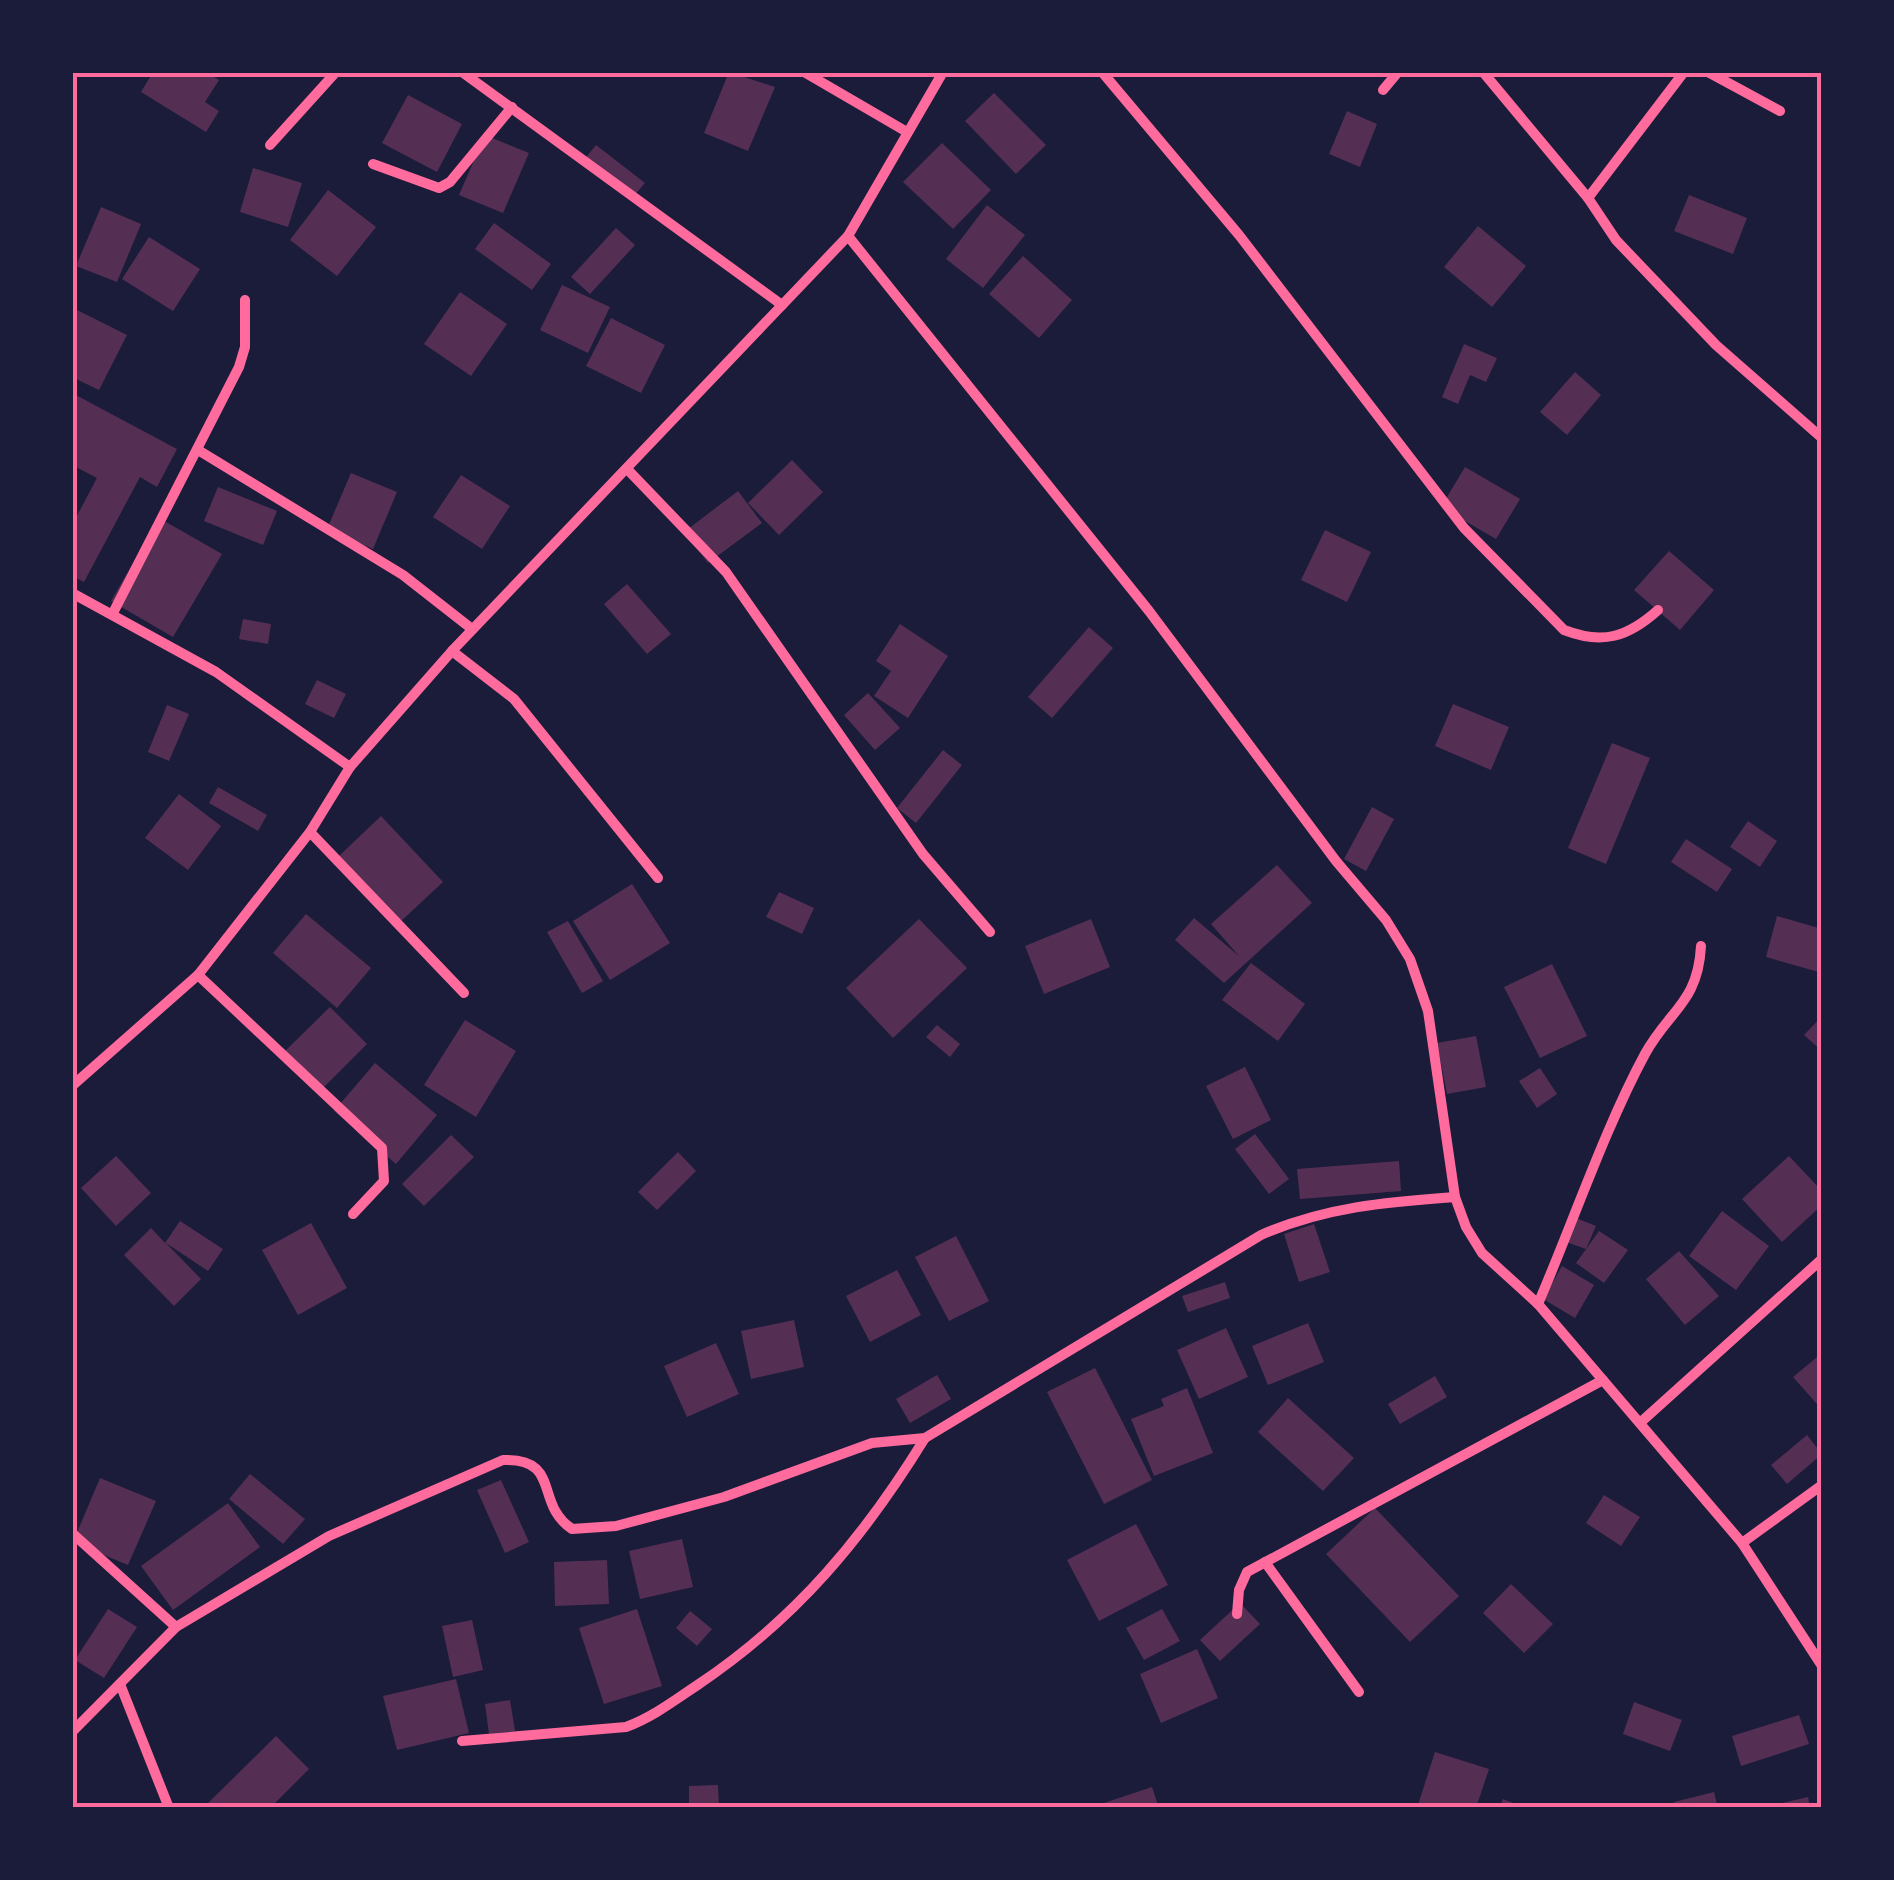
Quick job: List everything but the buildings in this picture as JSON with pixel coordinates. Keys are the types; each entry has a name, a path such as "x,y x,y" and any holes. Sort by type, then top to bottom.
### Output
{"street":[{"path":"270,145 336,72"},
{"path":"462,72 782,304"},
{"path":"804,72 907,132"},
{"path":"72,1086 198,975 310,832 350,767 452,651 628,471 848,236 943,72"},
{"path":"1102,72 1239,235 1464,528 1564,630 1583,637 1624,636 1658,610"},
{"path":"1383,90 1398,72"},
{"path":"1483,72 1588,198 1616,240 1716,345 1822,438"},
{"path":"1588,198 1684,72"},
{"path":"1708,72 1780,111"},
{"path":"374,164 439,188 450,182 512,108"},
{"path":"848,236 1148,611 1336,861 1386,920 1410,960 1428,1010 1455,1197 1482,1253 1538,1304 1742,1543 1822,1666"},
{"path":"112,613 240,367 245,347 244,300"},
{"path":"198,450 402,574 472,629"},
{"path":"628,471 726,572 923,854 990,932"},
{"path":"72,593 216,672 350,767"},
{"path":"452,651 514,699 658,878"},
{"path":"310,832 464,992"},
{"path":"1538,1304 1645,1054 1688,999 1700,972 1700,946"},
{"path":"198,975 382,1148 384,1181 353,1214"},
{"path":"72,1732 176,1627 329,1536 503,1460 526,1459 538,1467 556,1513 572,1530 616,1526 724,1497 872,1443 925,1438 1260,1235 1307,1215 1358,1204 1455,1197"},
{"path":"1641,1422 1822,1260"},
{"path":"1236,1614 1239,1590 1247,1572 1603,1380"},
{"path":"462,1741 626,1727 645,1720 741,1656 819,1586 894,1488 925,1438"},
{"path":"1742,1543 1822,1485"},
{"path":"72,1533 176,1627"},
{"path":"1265,1562 1359,1692"},
{"path":"120,1684 169,1808"}]}
